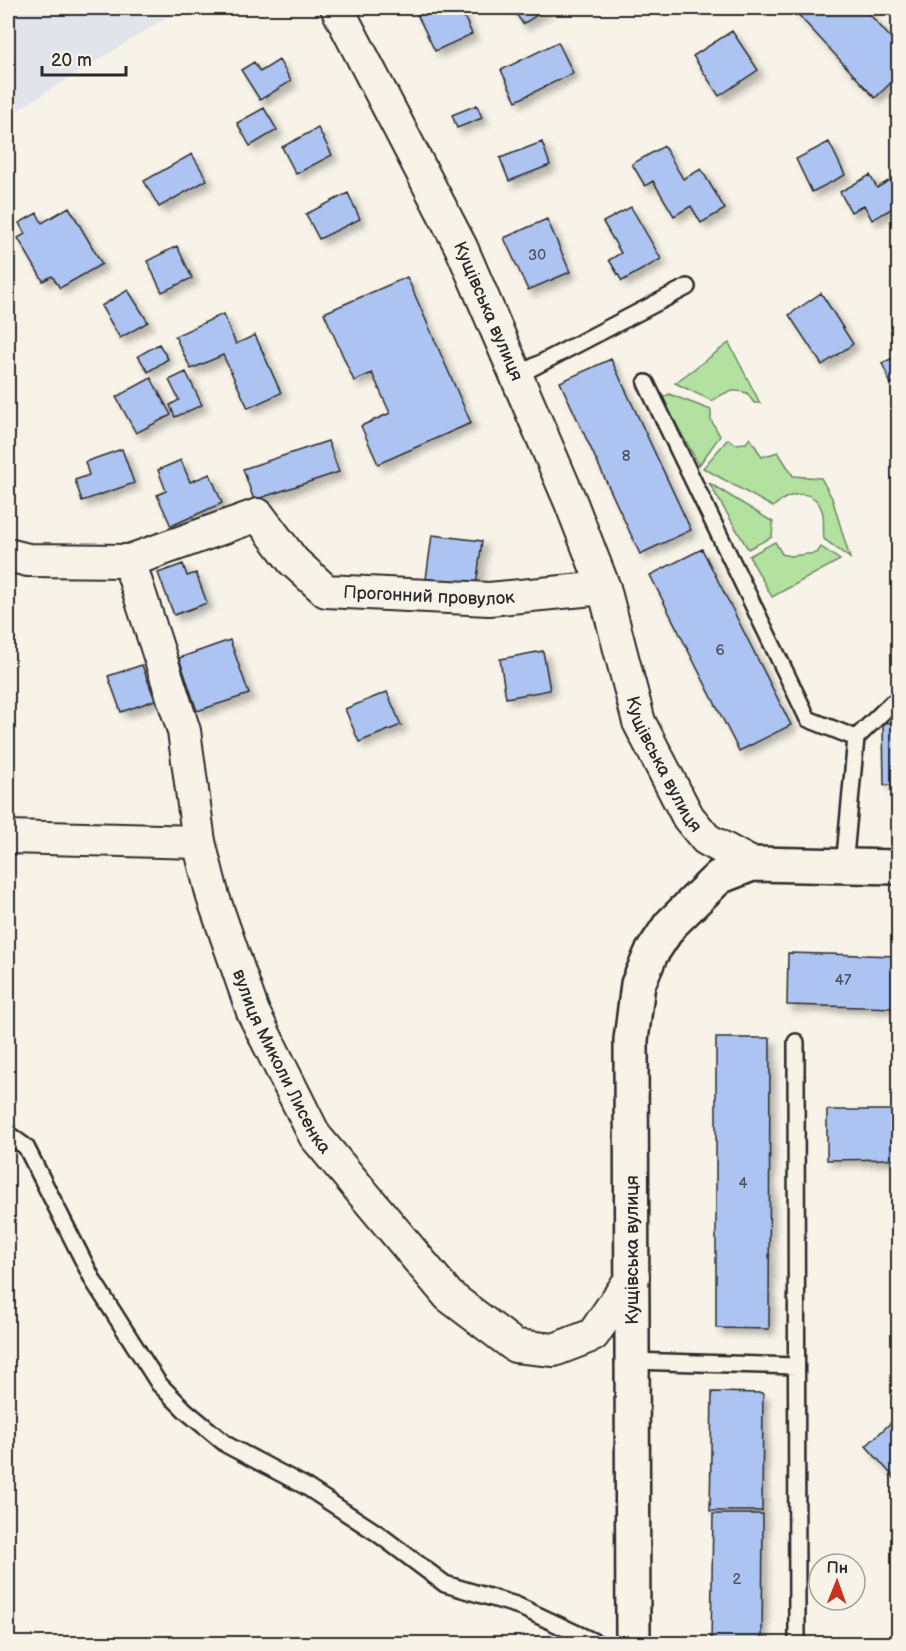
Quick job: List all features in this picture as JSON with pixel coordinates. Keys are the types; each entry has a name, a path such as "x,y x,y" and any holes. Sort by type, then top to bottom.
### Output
{"street":[{"name":"Кущівська вулиця","path":"337,8 461,247 571,502 604,588 639,722 688,817 706,838 752,864"},
{"name":"Прогонний провулок","path":"8,555 28,560 129,561 258,515 293,561 326,591 489,599 604,588"},
{"name":"вулиця Миколи Лисенка","path":"129,561 184,731 199,842 213,897 253,1012 315,1136 449,1296 515,1346 554,1350 593,1335 633,1276"},
{"path":"8,837 199,842"},
{"name":"Кущівська вулиця","path":"633,1644 631,1040 638,984 651,954 670,925 690,903 719,877 752,864"},
{"path":"752,864 898,867"}],"lane":[{"path":"516,376 687,287"},
{"path":"646,383 808,719 856,738"},
{"path":"844,867 850,777 856,738 892,703 898,703"},
{"path":"796,1042 796,1644"},
{"path":"8,1134 26,1147 94,1282 159,1384 186,1411 227,1445 305,1486 377,1533 445,1584 516,1605 599,1644"},
{"path":"631,1361 796,1366"}],"shaded area":[{"path":"8,8 182,8 8,116"}],"green space":[{"path":"729,343 760,403 754,403 747,393 737,391 725,393 712,401 675,383"},
{"path":"669,394 711,410 711,420 720,436 699,465 662,398"},
{"path":"750,438 762,457 778,452 793,476 821,478 832,498 850,558 824,539 823,514 814,499 801,494 794,495 773,507 703,468 728,439 735,444 746,443"},
{"path":"709,483 773,522 772,537 748,549"},
{"path":"775,542 782,554 790,556 817,553 821,547 840,560 772,597 749,556"}],"building":[{"path":"414,8 467,8 461,10 472,34 435,51"},
{"path":"512,8 548,8 523,24"},
{"path":"792,8 864,8 898,46 898,76 875,98"},
{"path":"732,31 758,70 719,96 693,56"},
{"path":"558,42 573,73 516,101 501,70"},
{"path":"279,60 291,81 260,100 241,70 254,62 260,72"},
{"path":"477,105 482,118 457,128 452,115"},
{"path":"264,108 277,130 250,146 237,123"},
{"path":"318,128 332,155 296,174 282,147"},
{"path":"542,142 550,165 509,181 500,158"},
{"path":"829,142 845,175 812,192 796,159"},
{"path":"664,146 683,179 701,169 725,209 701,223 691,206 674,216 653,181 645,186 632,164"},
{"path":"192,154 207,180 159,207 144,181"},
{"path":"870,175 877,188 898,175 898,205 872,220 864,205 851,212 840,192"},
{"path":"348,193 360,219 319,239 306,214"},
{"path":"69,207 102,264 60,288 52,276 43,281 18,238 25,234 19,223 37,213 42,223"},
{"path":"631,207 661,259 622,281 609,260 621,253 603,222"},
{"path":"547,219 570,272 528,290 504,238"},
{"path":"177,246 192,278 162,292 147,261"},
{"path":"407,277 471,423 378,464 361,426 390,413 372,373 354,381 324,313"},
{"path":"128,290 148,322 120,338 101,306"},
{"path":"821,293 853,344 822,365 789,315"},
{"path":"223,314 236,344 255,335 281,393 248,408 223,355 191,369 175,336"},
{"path":"159,344 168,359 148,372 138,356"},
{"path":"898,356 898,381 891,384 882,363"},
{"path":"611,359 691,530 640,554 560,382"},
{"path":"186,372 202,405 175,417 170,405 179,400 169,380"},
{"path":"151,378 171,415 136,433 116,397"},
{"path":"328,441 339,472 254,500 243,469"},
{"path":"122,449 134,483 82,501 75,480 89,475 85,462"},
{"path":"181,460 190,482 210,474 222,503 171,526 157,495 166,491 158,470"},
{"path":"432,535 482,541 476,586 426,579"},
{"path":"702,549 791,725 739,751 650,575"},
{"path":"183,564 187,576 196,573 207,603 174,615 158,573"},
{"path":"230,640 249,694 197,711 179,658"},
{"path":"543,651 550,690 506,698 500,659"},
{"path":"142,665 155,700 121,712 108,676"},
{"path":"387,692 401,725 359,742 345,709"},
{"path":"898,722 898,785 884,785 883,723"},
{"path":"788,953 898,956 898,1008 787,1005"},
{"path":"716,1038 770,1038 769,1329 716,1328"},
{"path":"827,1110 898,1110 898,1159 827,1160"},
{"path":"712,1392 763,1393 762,1511 710,1511"},
{"path":"898,1416 898,1482 866,1446"},
{"path":"713,1514 763,1514 762,1644 711,1644"}]}
